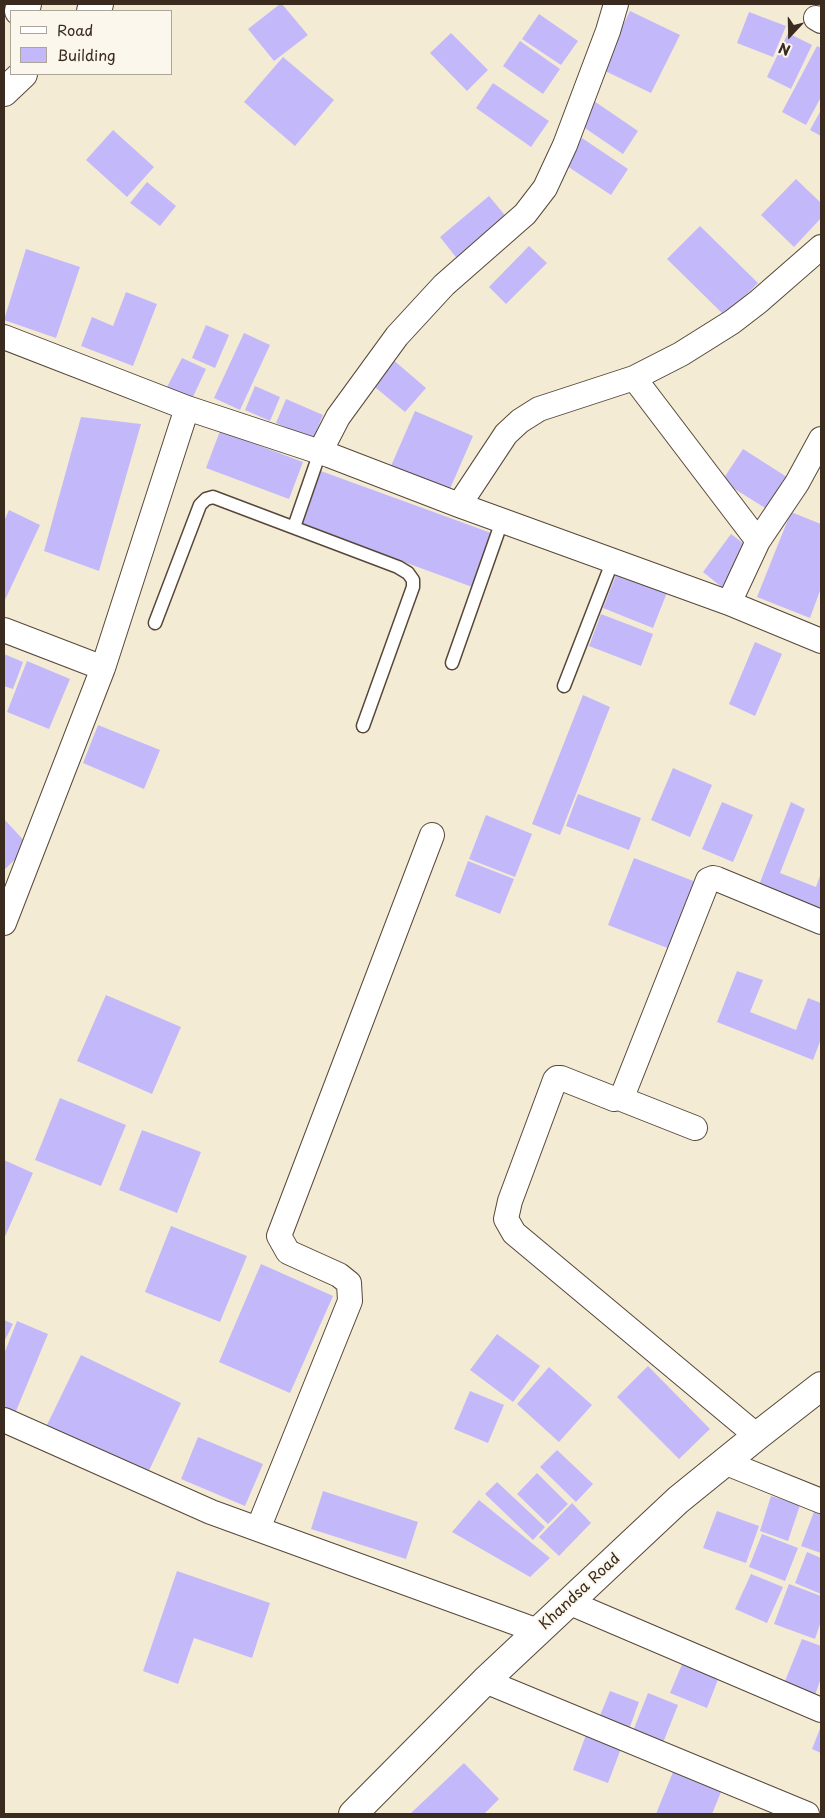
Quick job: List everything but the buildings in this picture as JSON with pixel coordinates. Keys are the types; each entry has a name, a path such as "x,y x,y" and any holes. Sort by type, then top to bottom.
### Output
{"main road":[{"path":"4,92 22,75"},
{"name":"Khandsa Road","path":"353,1814 485,1680 678,1500 821,1386"}],"street":[{"path":"320,452 338,417 397,336 444,285 525,214 545,188 566,145 616,4"},
{"path":"459,505 506,434 520,421 539,409 634,378 681,354 732,322 821,247"},
{"path":"4,338 187,408 320,452 459,505 729,603 821,641"},
{"path":"634,378 758,541"},
{"path":"4,924 103,668 187,408"},
{"path":"729,603 758,541 797,483 821,439"},
{"path":"4,630 103,668"},
{"path":"258,1529 350,1301 351,1291 349,1282 339,1275 288,1252 279,1236 432,835"},
{"path":"620,1098 708,880 717,879 821,922"},
{"path":"695,1128 620,1098 614,1099 557,1078 554,1080 510,1201 506,1219 514,1233 756,1436"},
{"path":"4,1420 211,1512 538,1631"},
{"path":"724,1462 821,1501"},
{"path":"568,1602 821,1710"},
{"path":"485,1680 807,1814"}],"lane":[{"path":"294,528 320,452"},
{"path":"154,623 200,505 206,498 213,497 398,567 408,573 414,580 414,587 363,726"},
{"path":"452,663 502,520"},
{"path":"564,686 613,560"}]}
